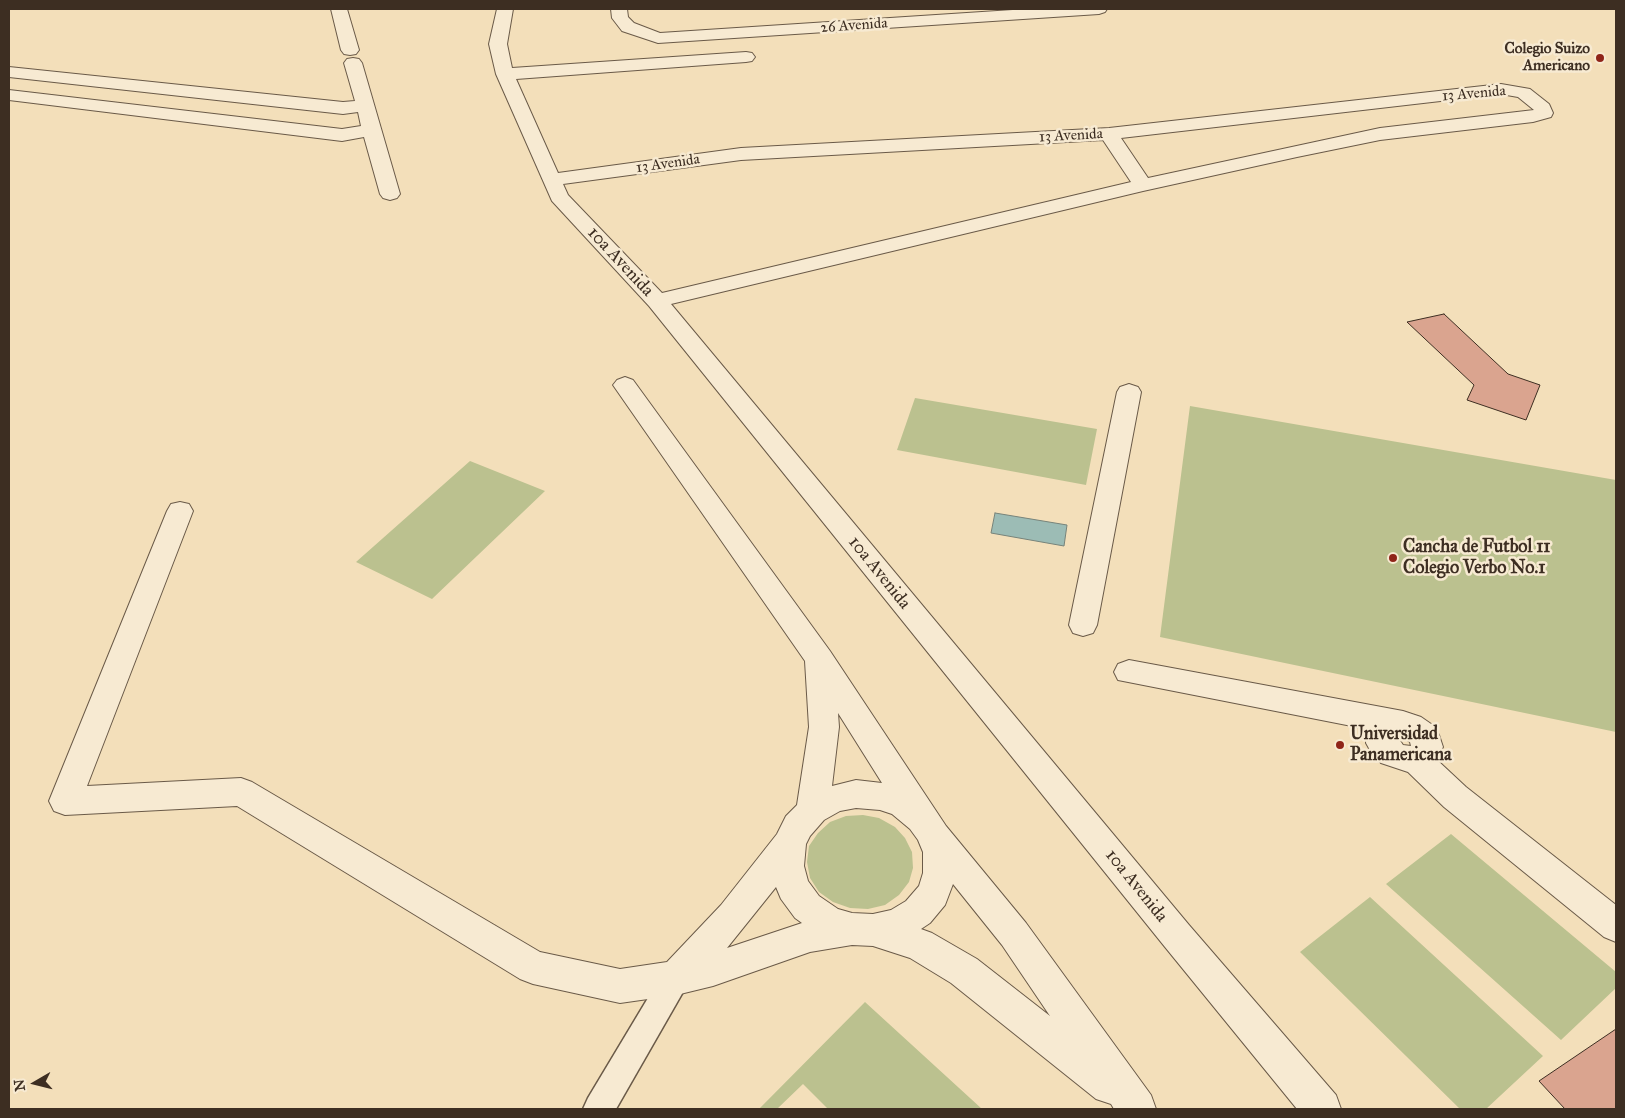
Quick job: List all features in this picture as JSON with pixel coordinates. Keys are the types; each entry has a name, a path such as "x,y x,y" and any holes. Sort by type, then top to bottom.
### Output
{"street":[{"path":"339,9 390,194"},
{"name":"10a Avenida","path":"505,9 498,44 505,74 559,197 657,301 1177,936 1322,1109"},
{"path":"852,9 854,26"},
{"name":"26 Avenida","path":"618,11 623,23 628,27 658,38 1099,9"},
{"path":"505,74 746,57"},
{"path":"9,72 343,108 365,106"},
{"name":"13 Avenida","path":"551,180 741,154 1109,134 1501,89 1524,93 1543,108 1544,113 1533,116 1380,134 1143,185 657,301"},
{"path":"9,95 342,135 372,130"},
{"path":"1109,134 1143,185"},
{"path":"625,385 820,659 927,825 1014,934 1134,1106"},
{"path":"1083,625 1129,392"},
{"path":"180,511 65,801 241,792 533,967 620,986 676,978 713,969 810,936 898,924 918,912 932,894 940,874 940,852 927,825 903,804 880,796 856,794 833,799 812,810 798,826 789,844 733,916 676,978"},
{"path":"812,810 824,727 820,659"},
{"path":"1129,672 1403,724 1395,722 1384,727 1380,737 1382,743 1392,754 1415,759 1455,797 1616,926"},
{"path":"789,844 787,866 793,888 807,907 828,921 920,945 964,971 1134,1106"}],"lane":[{"path":"599,1109 676,978"}],"green space":[{"path":"915,398 1097,429 1086,485 897,450"},
{"name":"Cancha de Futbol 11 Colegio Verbo No.1","path":"1190,406 1616,480 1616,732 1160,637"},
{"path":"470,461 545,491 432,599 356,562"},
{"path":"863,815 879,818 895,827 905,838 912,852 913,868 909,882 899,895 885,905 868,909 850,908 833,902 819,892 810,878 807,862 809,846 818,833 830,822 846,816"},
{"path":"1451,834 1616,972 1616,988 1561,1040 1386,884"},
{"path":"1370,897 1543,1056 1486,1109 1460,1109 1300,952"},
{"path":"865,1002 982,1109 828,1109 803,1084 777,1109 759,1109"}],"water":[{"path":"995,513 1067,525 1064,546 991,533"}],"building":[{"path":"1444,314 1508,374 1540,385 1526,420 1467,400 1474,385 1407,322"},
{"path":"1616,1029 1616,1109 1565,1109 1539,1081"}],"place":[{"name":"Colegio Suizo Americano","path":"1600,58"},
{"name":"Cancha de Futbol 11 Colegio Verbo No.1","path":"1393,558"},
{"name":"Universidad Panamericana","path":"1340,745"}]}
